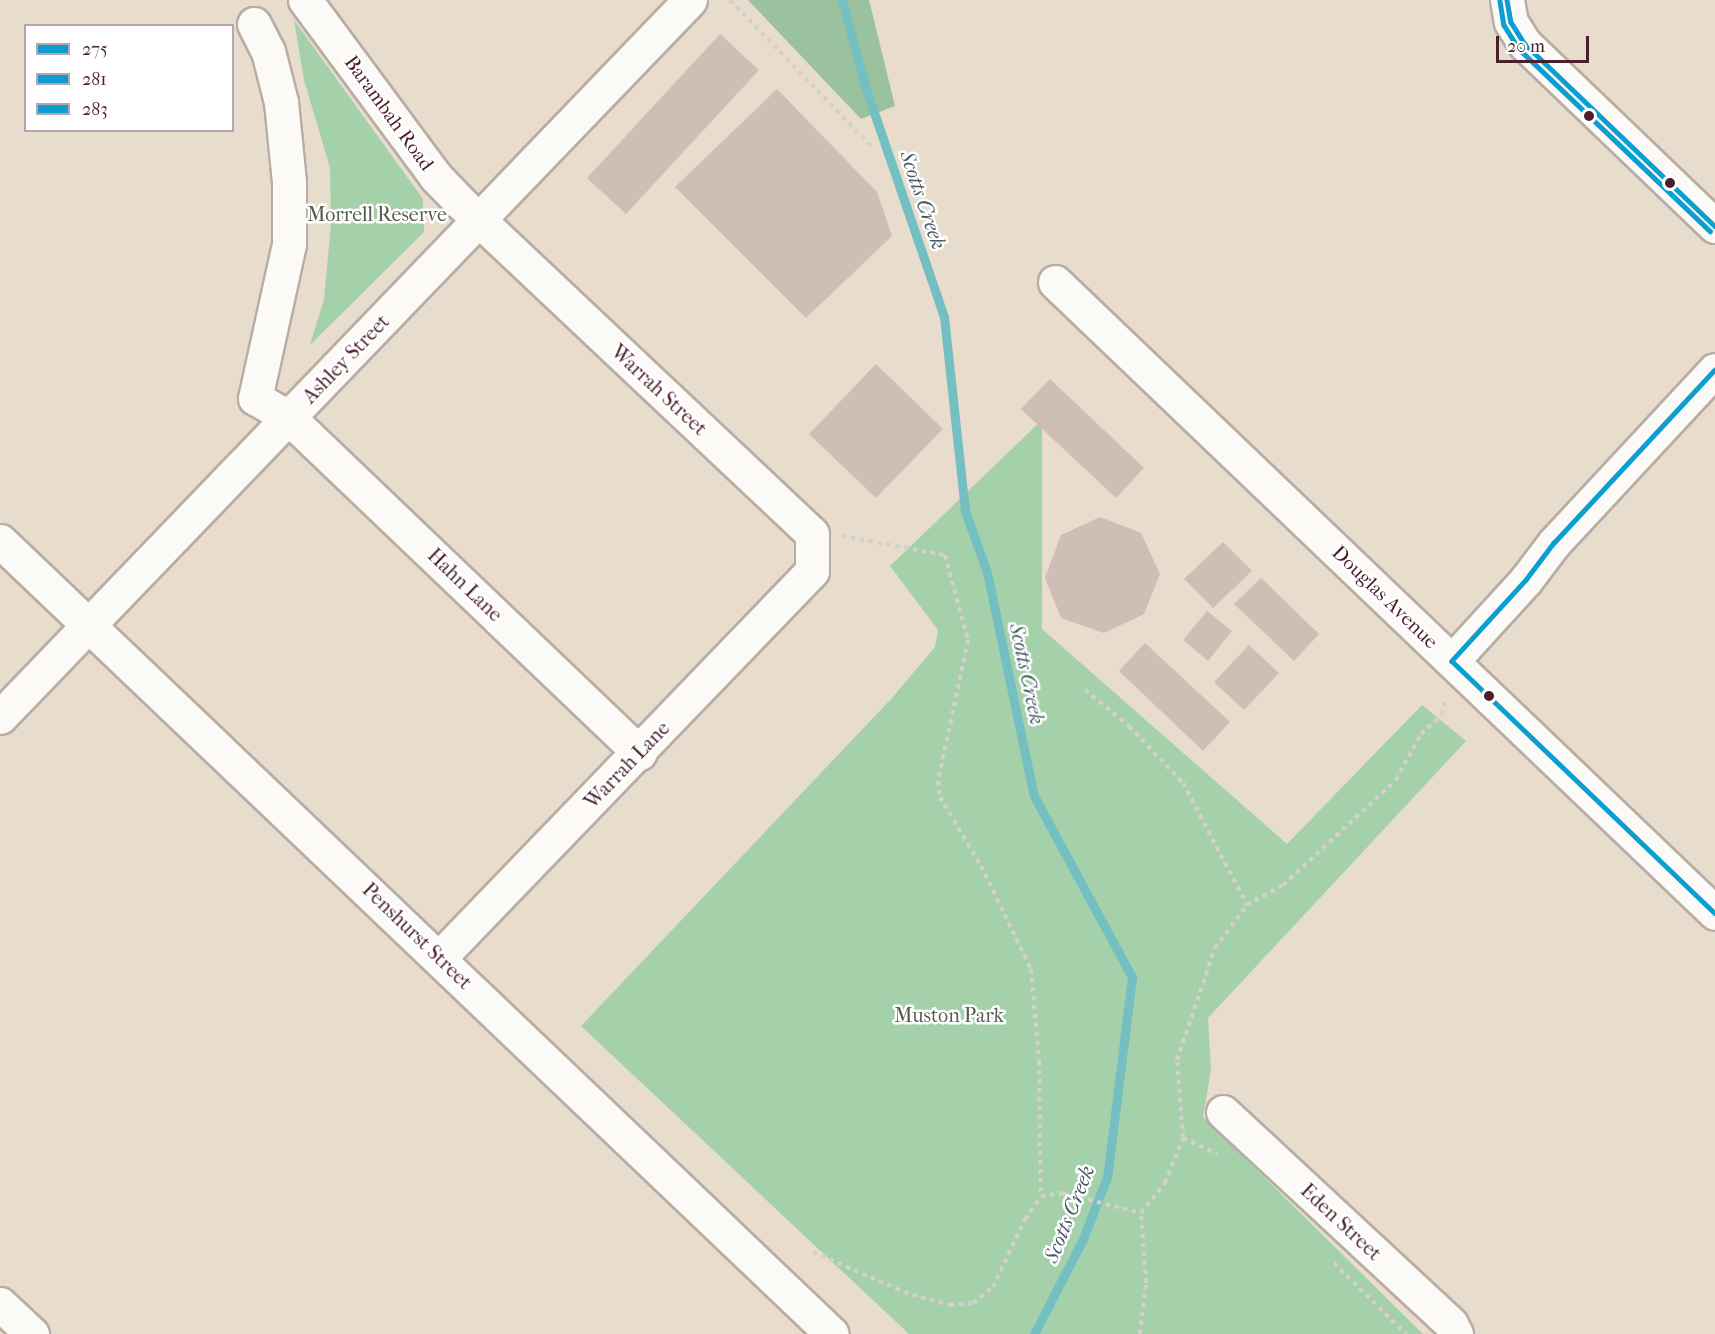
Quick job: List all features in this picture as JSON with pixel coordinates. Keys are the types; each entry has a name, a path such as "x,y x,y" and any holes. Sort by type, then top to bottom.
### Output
{"street":[{"name":"Barambah Road","path":"305,0 435,176 479,221"},
{"name":"Ashley Street","path":"0,717 690,0"},
{"path":"1508,0 1511,22 1525,44 1715,226"},
{"name":"Hahn Lane","path":"254,24 268,51 281,102 289,182 289,244 255,398 290,418 640,753"},
{"name":"Warrah Street","path":"479,221 812,534"},
{"name":"Douglas Avenue","path":"1055,282 1715,913"},
{"path":"1452,661 1526,580 1554,543 1715,370"},
{"name":"Warrah Lane","path":"440,957 640,753 812,571 812,534"},
{"name":"Penshurst Street","path":"0,541 440,957 832,1334"},
{"name":"Eden Street","path":"1223,1112 1451,1324 1456,1334"},
{"path":"0,1304 32,1334"}],"path":[{"path":"730,0 874,149"},
{"path":"812,534 945,555 968,640 938,782 940,797 981,866 1031,969 1040,1061 1041,1196 1025,1219 993,1287 973,1303 950,1305 904,1292 813,1252"},
{"path":"1140,1334 1146,1283 1141,1213 1165,1183 1183,1138 1177,1060 1200,984 1215,948 1247,905 1283,885 1396,780 1421,734 1442,715 1452,661"},
{"path":"1085,690 1129,726 1183,783 1247,905"},
{"path":"1041,1196 1062,1194 1141,1213"}],"green space":[{"path":"748,0 869,0 895,106 861,119"},
{"name":"Morrell Reserve","path":"294,20 423,199 424,232 310,345 324,299 331,225 330,168 304,80"},
{"name":"Muston Park","path":"1042,420 1042,629 1287,844 1422,705 1466,741 1208,1018 1211,1070 1203,1117 1423,1334 909,1334 581,1026 892,698 935,647 938,630 890,566"}],"building":[{"path":"720,34 759,70 626,214 587,178"},
{"path":"777,89 877,192 892,236 806,318 675,187"},
{"path":"876,364 943,429 876,498 809,434"},
{"path":"1050,379 1144,468 1116,498 1021,409"},
{"path":"1100,517 1141,533 1160,574 1144,614 1104,633 1061,618 1045,578 1061,535"},
{"path":"1223,542 1252,571 1213,608 1184,579"},
{"path":"1261,578 1319,634 1294,661 1234,604"},
{"path":"1207,611 1232,631 1208,661 1183,640"},
{"path":"1145,643 1230,722 1203,751 1119,671"},
{"path":"1249,645 1279,673 1244,710 1214,682"}],"waterway":[{"name":"Scotts Creek","path":"842,0 866,89 944,317 965,511 987,572 1034,796 1132,977 1107,1177 1082,1241 1034,1334"}],"transit line":[{"name":"281","path":"1507,0 1511,22 1525,44 1715,226"},
{"name":"283","path":"1500,1 1504,25 1519,49 1710,231"},
{"name":"275","path":"1715,370 1554,543 1526,580 1452,661 1715,913"}]}
